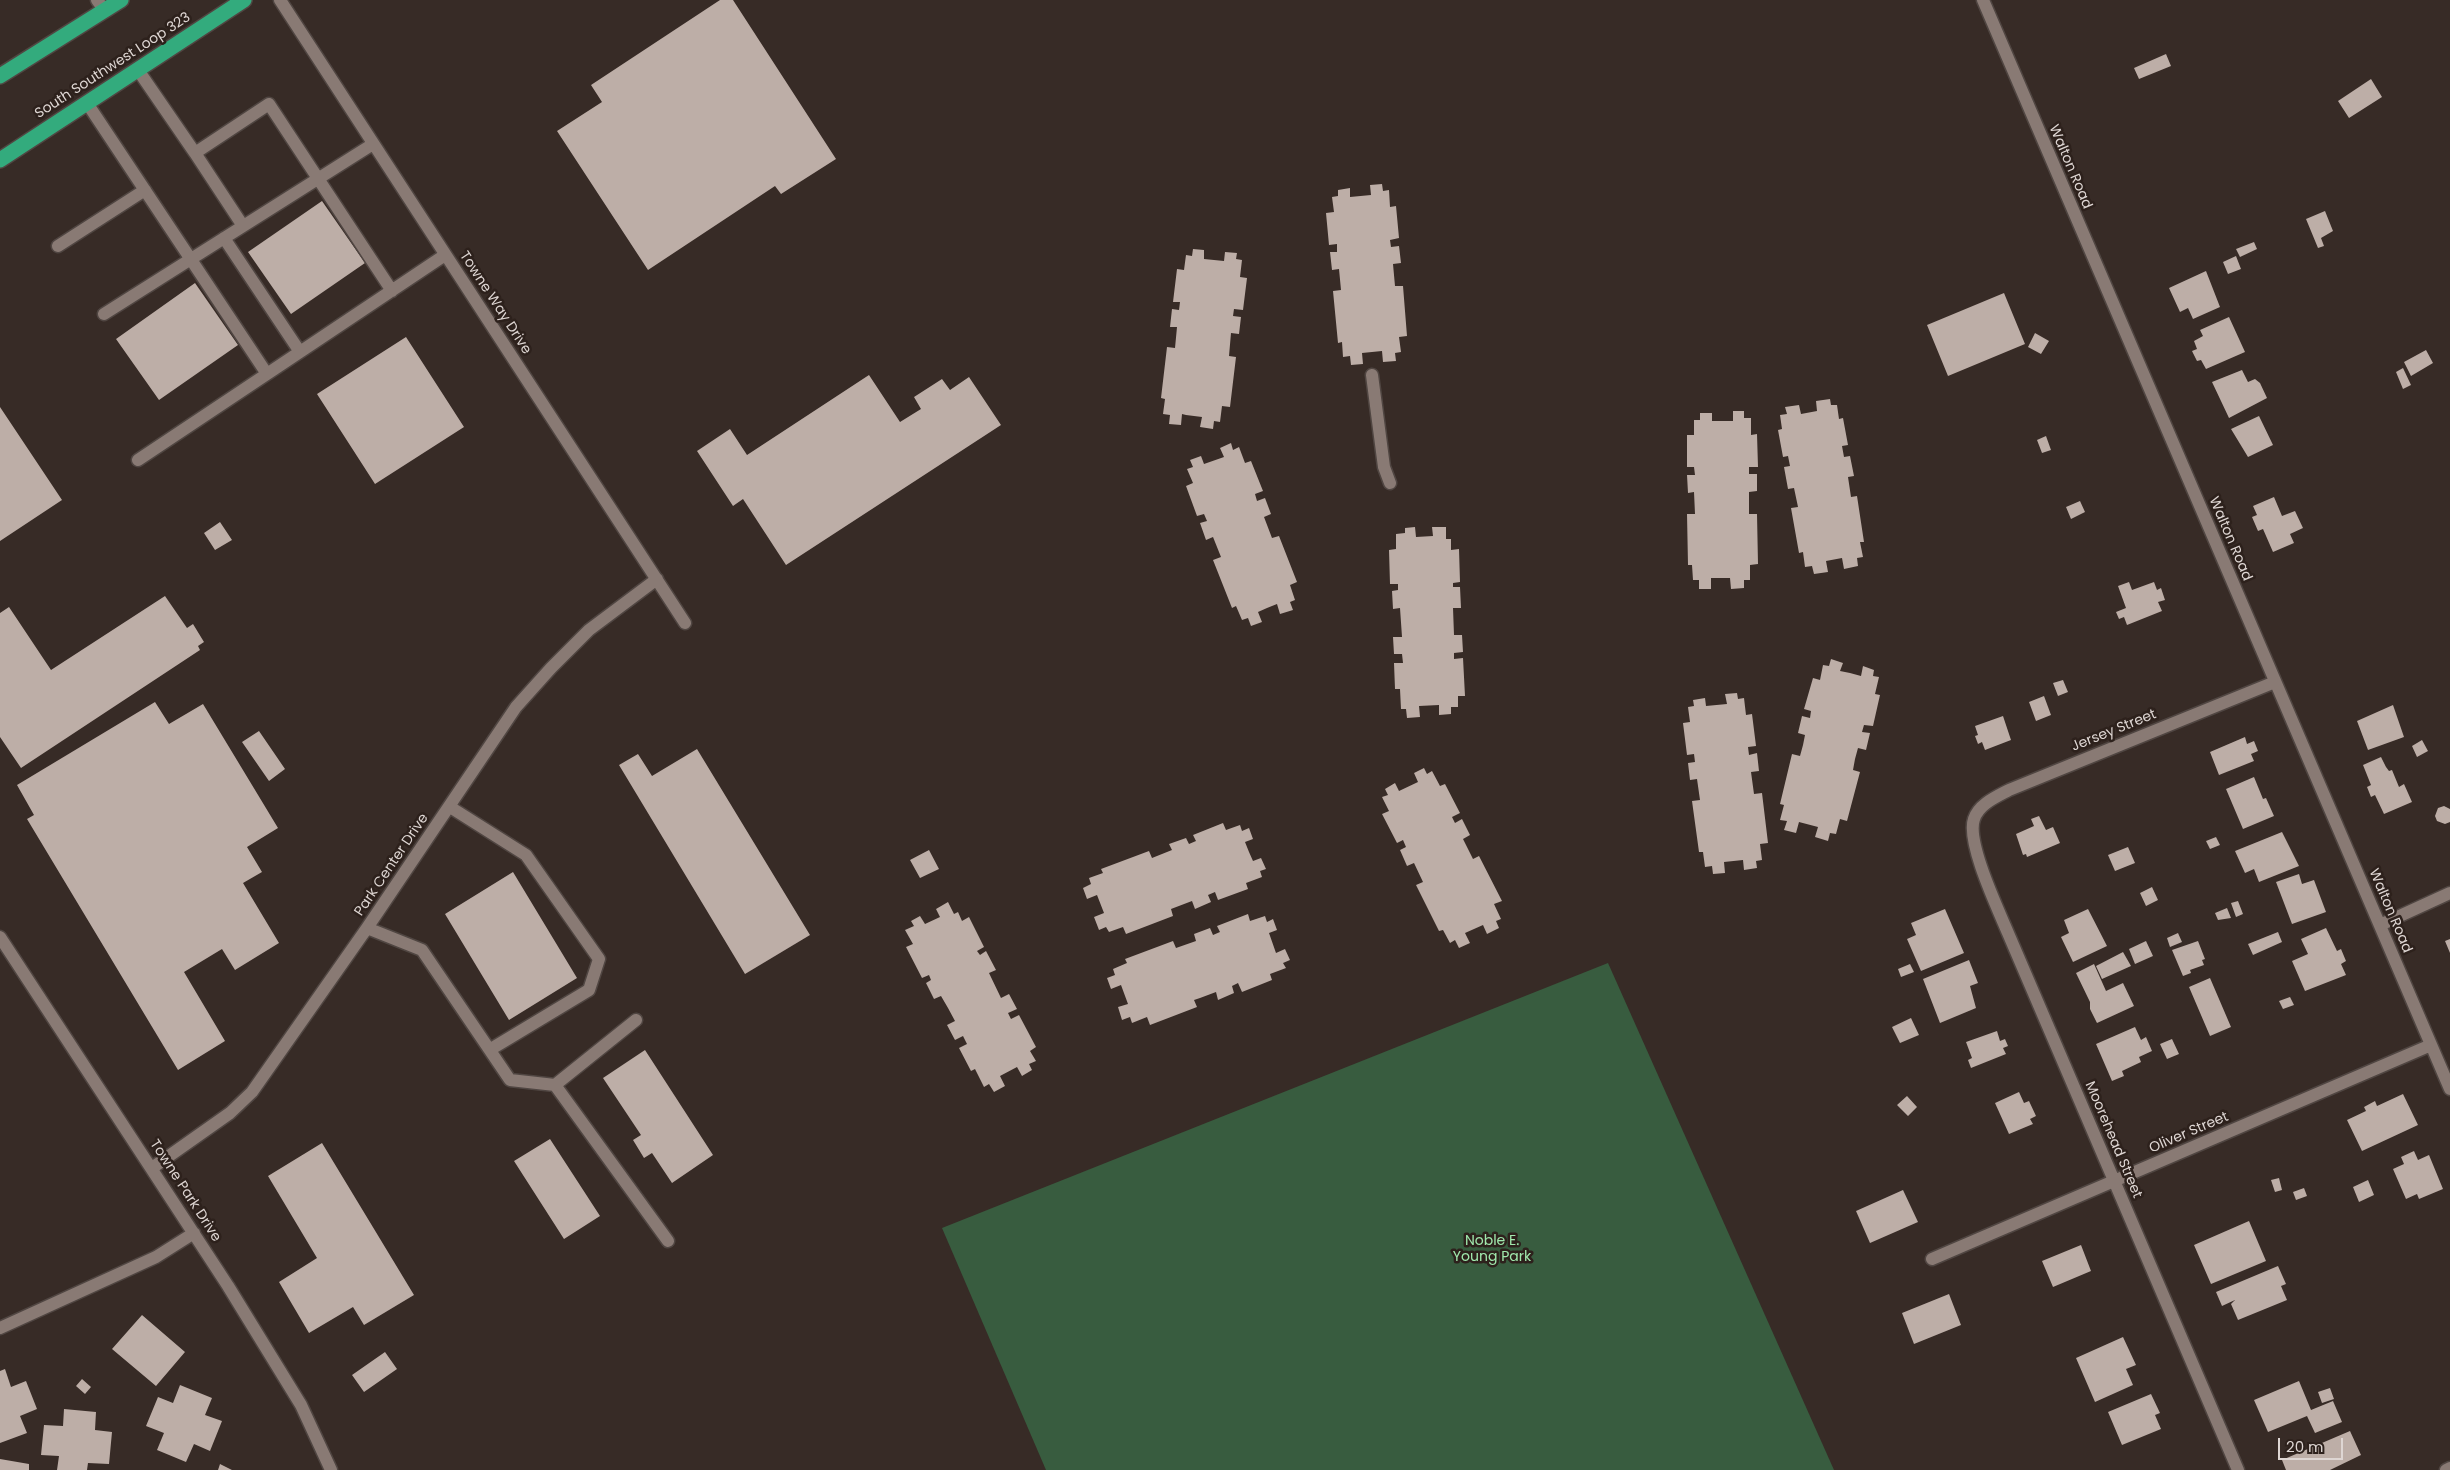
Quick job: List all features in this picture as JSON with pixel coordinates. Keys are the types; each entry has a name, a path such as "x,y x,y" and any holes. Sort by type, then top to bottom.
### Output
{"highway":[{"path":"0,76 101,6 121,0"},
{"name":"South Southwest Loop 323","path":"0,160 244,0"}],"street":[{"name":"Towne Way Drive","path":"280,0 685,623"},
{"name":"Walton Road","path":"1983,0 2450,1089"},
{"path":"138,70 243,226"},
{"path":"87,103 267,374"},
{"path":"195,153 269,104 392,291"},
{"path":"104,314 374,144"},
{"path":"58,246 145,190"},
{"path":"224,238 300,352"},
{"path":"138,460 445,255"},
{"path":"1372,375 1384,468 1390,483"},
{"name":"Park Center Drive","path":"152,1168 243,1103 289,1042 516,707 535,684 589,630 657,579"},
{"name":"Jersey Street","path":"1973,819 1984,804 2009,790 2275,682"},
{"path":"450,807 526,855 599,959 589,990 491,1048"},
{"name":"Moorehead Street","path":"1973,819 1976,853 2008,933 2238,1470"},
{"path":"2380,925 2450,893"},
{"path":"367,928 422,950 491,1048 510,1080 555,1085 636,1020"},
{"name":"Towne Park Drive","path":"0,937 194,1233 301,1405 331,1470"},
{"name":"Oliver Street","path":"1932,1259 2431,1044"},
{"path":"555,1085 668,1241"},
{"path":"0,1328 156,1257 194,1233"},
{"path":"2446,1470 2450,1468"}],"green space":[{"name":"Noble E. Young Park","path":"1608,963 1834,1470 1046,1470 942,1228"}],"building":[{"path":"720,0 733,0 836,159 781,194 775,186 648,270 557,131 602,102 591,85"},
{"path":"2166,54 2171,66 2139,79 2134,68"},
{"path":"2371,79 2382,97 2349,118 2338,101"},
{"path":"1382,184 1383,191 1389,190 1390,207 1396,206 1399,238 1390,240 1391,247 1399,246 1401,263 1393,264 1395,286 1403,286 1407,336 1399,337 1401,352 1395,353 1396,361 1383,362 1382,351 1362,353 1363,364 1351,365 1350,356 1343,357 1342,342 1338,343 1333,291 1341,290 1339,269 1332,270 1330,252 1337,252 1337,244 1329,245 1326,213 1334,212 1332,197 1338,196 1338,190 1350,188 1350,197 1371,195 1370,185"},
{"path":"322,201 365,263 291,314 248,252"},
{"path":"2325,211 2333,231 2321,238 2324,246 2318,248 2306,219"},
{"path":"2254,242 2257,249 2240,257 2236,249"},
{"path":"1193,249 1204,250 1204,259 1224,261 1225,252 1237,253 1236,259 1242,260 1240,277 1247,278 1243,310 1234,309 1233,316 1241,317 1239,334 1231,333 1229,356 1236,357 1230,407 1222,406 1220,422 1214,421 1213,429 1200,427 1202,417 1182,414 1181,425 1169,424 1170,415 1163,414 1165,399 1161,398 1167,347 1175,348 1177,327 1170,327 1172,309 1179,310 1180,302 1173,302 1177,269 1184,270 1186,255 1192,256"},
{"path":"2236,256 2241,269 2228,274 2223,262"},
{"path":"2206,271 2220,307 2193,319 2188,308 2180,312 2169,288"},
{"path":"195,283 238,345 159,400 116,339"},
{"path":"2004,293 2025,344 1948,376 1927,325"},
{"path":"2229,317 2245,352 2206,369 2201,360 2197,361 2192,351 2197,349 2194,341 2203,336 2200,330"},
{"path":"2035,333 2049,341 2041,354 2028,347"},
{"path":"406,337 464,427 375,484 317,394"},
{"path":"2426,350 2433,363 2411,376 2404,362"},
{"path":"2403,368 2411,385 2403,389 2396,372"},
{"path":"2242,370 2248,382 2255,379 2260,383 2267,398 2229,418 2212,382"},
{"path":"869,375 900,422 921,409 914,397 942,379 950,390 969,377 1001,425 786,565 743,499 733,506 697,451 730,429 747,455"},
{"path":"1830,399 1831,405 1837,405 1839,419 1843,418 1848,445 1842,446 1844,457 1850,456 1854,476 1848,477 1851,497 1857,496 1864,542 1860,542 1863,557 1857,558 1858,566 1844,569 1842,558 1826,561 1828,572 1814,574 1812,566 1805,567 1803,552 1799,553 1791,508 1798,507 1794,488 1788,489 1784,467 1790,466 1788,456 1783,457 1778,430 1782,429 1780,415 1787,414 1785,407 1799,405 1801,414 1817,411 1816,401"},
{"path":"0,407 62,500 0,541"},
{"path":"1733,411 1744,411 1744,418 1751,418 1751,435 1757,434 1758,467 1749,467 1749,474 1757,474 1757,491 1749,492 1749,514 1757,514 1758,564 1750,565 1750,580 1744,580 1744,588 1731,589 1730,578 1711,578 1711,589 1699,589 1699,580 1693,580 1692,565 1688,565 1687,514 1695,514 1694,492 1688,493 1687,475 1695,475 1694,467 1687,467 1687,435 1694,435 1694,420 1700,420 1700,413 1712,413 1712,421 1733,421"},
{"path":"2259,416 2273,445 2248,457 2231,429"},
{"path":"2046,436 2051,450 2042,453 2037,440"},
{"path":"1231,443 1233,450 1239,447 1245,463 1251,461 1263,491 1255,494 1257,501 1265,498 1271,514 1264,517 1272,538 1279,536 1297,582 1290,585 1295,600 1290,602 1293,610 1280,614 1277,604 1258,612 1262,622 1251,626 1248,618 1242,620 1236,606 1232,608 1213,560 1221,557 1213,537 1206,540 1200,523 1207,521 1204,514 1197,516 1186,486 1193,483 1187,469 1193,467 1190,460 1201,456 1204,464 1224,457 1220,448"},
{"path":"2274,497 2282,516 2295,511 2303,528 2290,534 2294,543 2273,552 2263,529 2258,531 2252,517 2257,515 2253,506"},
{"path":"2080,501 2085,512 2071,519 2066,507"},
{"path":"220,522 232,540 215,550 204,533"},
{"path":"1415,527 1416,537 1433,536 1432,527 1446,527 1446,539 1451,539 1451,550 1459,549 1460,582 1453,583 1453,587 1460,587 1461,608 1453,608 1454,635 1462,635 1463,652 1454,653 1454,659 1463,658 1465,696 1458,696 1458,707 1451,707 1451,714 1439,715 1439,705 1419,706 1420,717 1407,718 1406,709 1401,709 1400,689 1395,689 1394,663 1403,663 1402,654 1394,654 1393,637 1402,637 1400,608 1393,609 1392,591 1398,590 1398,584 1390,584 1389,550 1396,549 1396,534 1405,533 1405,528"},
{"path":"2129,582 2132,590 2154,582 2157,590 2161,588 2165,600 2158,602 2162,611 2127,625 2124,617 2119,619 2116,612 2126,608 2118,586"},
{"path":"165,596 187,628 193,624 204,642 198,646 200,650 21,768 0,737 0,613 9,607 51,670"},
{"path":"1831,659 1843,663 1840,671 1861,676 1863,666 1874,670 1873,676 1879,677 1875,694 1880,695 1873,726 1864,725 1862,732 1870,733 1866,750 1858,748 1855,759 1853,770 1860,772 1847,821 1840,819 1836,834 1830,833 1828,841 1815,837 1818,827 1799,822 1796,833 1784,830 1787,821 1780,820 1784,805 1780,804 1792,754 1800,756 1803,745 1805,735 1798,733 1802,716 1810,718 1811,711 1804,709 1813,678 1820,680 1823,665 1829,666"},
{"path":"2063,680 2068,692 2058,696 2053,683"},
{"path":"1737,693 1738,699 1744,698 1746,715 1752,714 1756,746 1748,747 1749,755 1757,753 1759,771 1751,772 1754,794 1762,793 1768,843 1760,844 1762,860 1756,861 1757,868 1744,870 1743,860 1724,862 1725,873 1713,874 1712,866 1705,867 1703,852 1699,852 1692,801 1700,800 1697,779 1690,780 1688,763 1695,762 1694,754 1687,755 1683,723 1690,722 1688,707 1694,706 1693,700 1705,698 1706,706 1727,704 1725,694"},
{"path":"2044,696 2051,715 2036,721 2029,702"},
{"path":"155,702 169,724 203,704 278,828 247,847 262,872 243,883 279,943 235,970 222,949 184,972 225,1041 178,1070 27,819 34,815 17,785"},
{"path":"2393,705 2404,737 2368,750 2357,721"},
{"path":"2003,716 2011,740 1985,750 1982,742 1978,744 1975,736 1978,735 1975,726"},
{"path":"259,731 285,769 269,781 242,742"},
{"path":"2245,737 2247,744 2254,741 2258,751 2251,754 2254,761 2219,775 2210,752"},
{"path":"2422,740 2428,751 2417,757 2412,746"},
{"path":"697,749 810,935 745,974 619,765 638,754 652,776"},
{"path":"2381,757 2389,771 2392,770 2399,787 2404,784 2412,802 2384,814 2375,795 2371,797 2367,787 2371,785 2363,765"},
{"path":"1424,768 1427,774 1432,771 1440,786 1445,784 1460,813 1452,817 1455,823 1462,819 1470,835 1463,839 1473,859 1479,856 1502,901 1494,904 1501,919 1496,921 1499,928 1487,934 1483,925 1465,933 1470,943 1459,948 1455,940 1450,943 1443,930 1439,931 1416,885 1423,882 1414,863 1407,866 1400,850 1406,847 1403,840 1397,843 1382,814 1389,811 1382,797 1388,795 1385,789 1395,783 1399,791 1418,782 1414,773"},
{"path":"2254,777 2263,799 2266,798 2274,816 2243,829 2226,789"},
{"path":"2444,806 2450,809 2450,822 2445,824 2437,821 2435,816 2438,808"},
{"path":"2039,816 2046,830 2053,827 2060,843 2027,857 2026,854 2023,855 2016,834 2034,826 2031,819"},
{"path":"1223,823 1226,830 1240,825 1242,831 1249,828 1253,839 1245,842 1253,861 1261,858 1266,869 1260,871 1262,877 1246,883 1248,889 1218,900 1215,892 1208,895 1211,902 1195,909 1192,901 1171,909 1173,916 1126,934 1123,927 1109,932 1106,927 1099,930 1094,917 1104,913 1097,895 1087,899 1083,888 1091,884 1089,878 1103,873 1101,869 1149,851 1152,858 1172,850 1169,844 1186,838 1189,844 1196,841 1193,835"},
{"path":"2282,832 2299,866 2259,882 2254,869 2245,873 2235,851"},
{"path":"2216,837 2220,845 2210,849 2206,841"},
{"path":"2128,847 2135,863 2115,871 2108,855"},
{"path":"929,850 939,869 920,878 910,860"},
{"path":"513,872 577,978 509,1020 445,914"},
{"path":"2299,874 2302,884 2314,880 2326,912 2292,924 2276,882"},
{"path":"2152,887 2158,900 2146,906 2140,893"},
{"path":"2238,901 2243,914 2236,917 2231,903"},
{"path":"948,902 954,914 958,912 962,921 969,917 984,947 977,951 980,955 986,951 996,970 989,973 1001,998 1009,994 1017,1009 1008,1013 1011,1019 1019,1015 1036,1047 1030,1051 1036,1061 1029,1064 1032,1070 1022,1076 1017,1067 1000,1076 1005,1086 994,1092 989,1084 984,1087 975,1069 971,1071 959,1048 967,1044 963,1036 955,1040 947,1025 955,1021 941,996 934,999 926,983 931,980 929,975 922,978 906,947 913,944 905,930 914,926 911,921 920,916 925,924 940,917 936,909"},
{"path":"2227,908 2231,918 2218,920 2215,913"},
{"path":"1945,909 1964,953 1921,971 1907,939 1916,935 1911,923"},
{"path":"2088,909 2107,946 2073,962 2061,937 2069,933 2064,920"},
{"path":"1248,914 1250,921 1265,916 1267,922 1273,919 1277,930 1269,933 1276,953 1285,949 1290,960 1283,963 1286,968 1270,974 1272,980 1242,992 1238,983 1232,986 1234,993 1218,1000 1216,992 1194,1000 1197,1007 1150,1025 1147,1017 1132,1023 1130,1017 1122,1020 1118,1007 1128,1004 1121,985 1111,989 1107,978 1115,975 1113,969 1127,963 1125,959 1173,941 1176,948 1196,941 1194,934 1210,928 1213,935 1220,932 1217,926"},
{"path":"2326,928 2337,951 2341,949 2346,961 2341,964 2346,975 2305,991 2292,961 2308,954 2301,939"},
{"path":"2278,932 2282,942 2253,955 2248,944"},
{"path":"2178,933 2182,942 2170,947 2167,938"},
{"path":"2450,939 2450,953 2445,941"},
{"path":"2146,941 2153,956 2135,964 2129,949"},
{"path":"2198,941 2205,959 2202,960 2204,965 2190,970 2191,973 2183,976 2172,950"},
{"path":"2123,952 2131,966 2102,979 2096,966"},
{"path":"1969,960 1978,983 1970,986 1976,1008 1940,1023 1923,979"},
{"path":"1910,964 1914,972 1901,977 1898,969"},
{"path":"2094,964 2106,991 2123,983 2134,1006 2097,1023 2090,1009 2090,1002 2076,973"},
{"path":"2210,978 2231,1027 2210,1036 2189,987"},
{"path":"2290,997 2294,1005 2283,1009 2279,1001"},
{"path":"1911,1018 1919,1035 1900,1043 1892,1027"},
{"path":"2135,1027 2141,1040 2146,1037 2152,1051 2139,1057 2141,1062 2122,1071 2124,1076 2112,1081 2096,1044"},
{"path":"1997,1031 2000,1041 2005,1039 2008,1046 2003,1048 2006,1054 1971,1068 1968,1060 1972,1058 1966,1042"},
{"path":"2172,1039 2179,1054 2167,1059 2160,1044"},
{"path":"645,1050 713,1155 672,1183 652,1153 644,1158 633,1140 641,1135 603,1078"},
{"path":"2019,1092 2024,1103 2029,1101 2036,1116 2030,1119 2033,1124 2009,1134 1995,1103"},
{"path":"2403,1094 2418,1125 2362,1151 2347,1120 2366,1111 2364,1107 2375,1101 2377,1106"},
{"path":"1907,1096 1917,1107 1908,1116 1897,1105"},
{"path":"550,1139 600,1216 564,1239 514,1161"},
{"path":"322,1143 414,1295 364,1325 353,1307 309,1333 279,1282 317,1258 268,1176"},
{"path":"2414,1151 2418,1160 2429,1155 2443,1189 2419,1199 2417,1194 2406,1199 2393,1169 2404,1164 2401,1157"},
{"path":"2279,1178 2282,1190 2275,1192 2271,1180"},
{"path":"2368,1180 2374,1195 2359,1202 2353,1187"},
{"path":"2304,1188 2307,1196 2296,1200 2293,1192"},
{"path":"1903,1190 1918,1222 1870,1243 1856,1211"},
{"path":"2249,1221 2266,1261 2211,1284 2194,1245"},
{"path":"2081,1245 2091,1271 2053,1287 2042,1261"},
{"path":"2278,1266 2286,1284 2281,1286 2287,1300 2238,1320 2231,1304 2235,1300 2222,1306 2216,1292"},
{"path":"1949,1294 1961,1325 1914,1344 1902,1313"},
{"path":"142,1315 185,1352 156,1386 112,1349"},
{"path":"2123,1337 2136,1365 2126,1369 2133,1385 2095,1402 2076,1358"},
{"path":"385,1352 397,1369 364,1392 352,1375"},
{"path":"5,1369 11,1387 26,1381 37,1409 20,1416 27,1433 0,1443 0,1371"},
{"path":"82,1379 91,1387 85,1394 76,1386"},
{"path":"2299,1381 2311,1410 2333,1401 2342,1422 2315,1433 2307,1416 2268,1432 2254,1400"},
{"path":"180,1385 212,1398 205,1415 222,1421 210,1451 194,1444 186,1462 157,1450 164,1433 146,1426 158,1397 173,1403"},
{"path":"2330,1388 2334,1399 2322,1403 2318,1392"},
{"path":"2151,1394 2160,1413 2155,1415 2161,1429 2122,1445 2108,1412"},
{"path":"64,1409 96,1412 95,1430 112,1432 109,1464 88,1463 87,1470 57,1470 59,1456 41,1455 44,1425 63,1426"},
{"path":"2350,1431 2361,1455 2330,1470 2286,1470 2282,1460"},
{"path":"0,1459 29,1464 29,1470 0,1470"},
{"path":"220,1464 232,1470 218,1470"}]}
